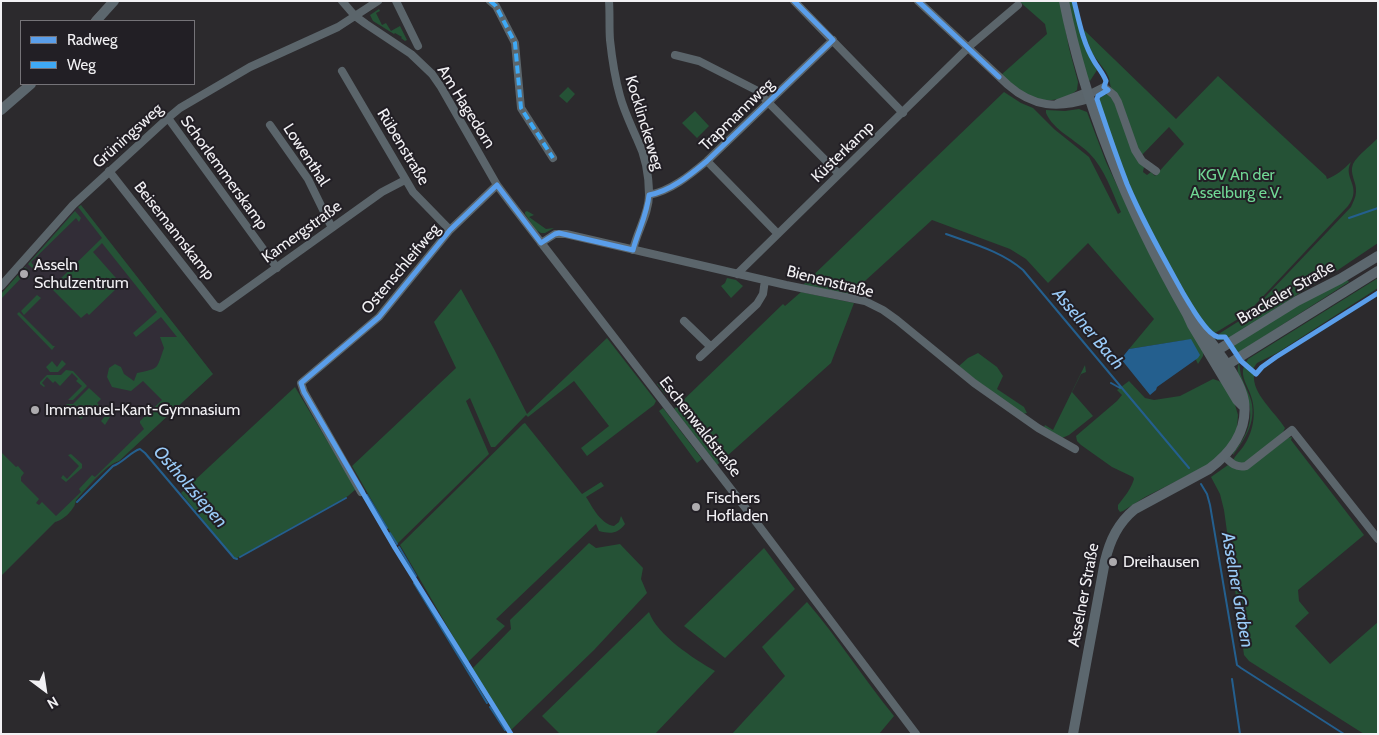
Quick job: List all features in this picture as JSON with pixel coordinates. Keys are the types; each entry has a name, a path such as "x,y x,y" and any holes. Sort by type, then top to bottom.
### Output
{"main road":[{"path":"97,20 114,1"},
{"name":"Asselner Straße","path":"1064,1 1078,65 1109,154 1127,198 1192,325 1239,388 1244,400 1243,425 1235,443 1225,457 1209,469 1135,509 1122,521 1110,542 1104,561 1074,734"},
{"path":"1,110 30,85"},
{"name":"Brackeler Straße","path":"1213,353 1296,301 1340,279 1378,256"},
{"name":"Brackeler Straße","path":"1223,368 1378,271"}],"street":[{"name":"Am Hagedorn","path":"342,1 355,16 411,54 432,74 497,185"},
{"path":"355,16 378,1"},
{"path":"396,1 418,46"},
{"path":"490,1 496,6 515,43 521,108 553,158"},
{"name":"Kocklinckeweg","path":"609,1 610,40 614,67 624,109 638,140 647,173 649,196 645,216 636,237 634,250"},
{"path":"794,1 903,113"},
{"path":"918,1 1017,93 1028,100 1039,104 1056,104 1088,95 1104,87 1114,95 1118,102 1135,150 1142,161 1156,172"},
{"name":"Küsterkamp","path":"737,274 968,48 1018,5"},
{"name":"Grüningsweg","path":"1,286 73,205 180,108 250,67 338,27 355,16"},
{"name":"Trapmannweg","path":"649,196 670,188 689,176 707,161 832,40"},
{"path":"675,54 699,61 756,90 839,174"},
{"name":"Rübenstraße","path":"342,71 413,192 450,230"},
{"name":"Schorlemmerskamp","path":"168,118 277,268"},
{"name":"Lowenthal","path":"270,125 308,179 332,228"},
{"path":"707,161 778,234"},
{"name":"Beisemannskamp","path":"109,171 217,308"},
{"name":"Kamergstraße","path":"217,308 223,307 382,192 405,180"},
{"name":"Ostenschleifweg","path":"361,492 304,392 301,383 379,318 450,230 497,185"},
{"name":"Eschenwaldstraße","path":"497,185 740,500 916,734"},
{"name":"Bienenstraße","path":"541,243 550,236 560,233 737,274 852,298 871,304 897,320 974,383 1038,428 1075,449"},
{"path":"700,358 757,304 765,288 765,280"},
{"path":"684,321 711,347"},
{"path":"1225,457 1233,465 1238,467 1246,466 1292,430 1378,539"}],"shaded area":[{"path":"81,205 213,374 119,461 106,469 76,500 75,506 59,521 55,522 5,572 1,568 1,294"}],"green space":[{"path":"1060,1 1078,82 1077,90 1071,94 1050,100 1035,99 1022,93 1001,75 1047,34 1045,24 1020,2"},
{"path":"1067,1 1073,1 1083,41 1097,70 1090,81 1087,78"},
{"path":"379,9 380,11 376,13 382,25 386,23 391,31 400,26 407,40 405,41 402,37 394,34 373,21 370,15"},
{"name":"KGV An der Asselburg e.V.","path":"1083,29 1176,119 1218,76 1327,179 1340,172 1351,162 1349,173 1354,193 1348,206 1254,306 1243,316 1215,333 1196,312 1143,216 1115,149 1100,106 1100,98 1108,93 1110,94 1144,167 1143,172 1147,175 1151,172 1155,176 1184,144 1169,127 1141,156 1111,89 1109,78 1092,53"},
{"path":"568,87 575,94 567,103 559,96"},
{"path":"1004,92 1033,108 1054,129 1089,157 1118,214 1121,212 1108,181 1095,159 1054,125 1049,119 1046,110 1065,111 1079,109 1087,112 1106,162 1130,213 1203,352 1203,356 1198,364 1186,340 1129,349 1154,319 1088,243 1048,283 1026,259 1010,249 932,220 851,295 802,286"},
{"path":"1098,107 1122,172 1163,260 1202,323 1213,336 1225,340 1214,338 1194,315 1172,279 1129,195"},
{"path":"695,111 709,126 697,138 682,123"},
{"path":"1378,138 1378,243 1229,339 1227,336 1217,335 1247,316 1351,207 1356,192 1352,171 1353,164"},
{"path":"81,205 213,374 119,461 102,472 76,500 74,507 68,514 55,522 1,576 1,452 24,473 21,481 39,499 36,503 39,505 42,502 56,516 81,492 79,489 92,475 95,477 144,429 140,421 162,400 143,381 131,391 112,387 107,377 109,368 115,364 121,367 124,374 134,381 137,373 154,369 158,364 164,348 160,337 177,337 161,317 136,337 133,333 157,312 102,243 93,252 123,286 120,289 118,287 89,315 87,313 81,318 51,288 49,290 46,286 50,282 54,285 102,238 78,207"},
{"path":"75,211 81,218 79,222 76,218 31,262 34,266 32,268 28,264"},
{"path":"527,211 534,215 529,217 546,229 554,228 545,233 536,230 525,214"},
{"path":"25,267 29,270 30,276 28,279 24,275 1,299 1,294"},
{"path":"727,278 736,280 743,286 731,298 721,286"},
{"path":"1378,278 1378,288 1277,353 1257,363 1252,370 1245,364 1248,359"},
{"path":"1347,280 1349,282 1238,353 1233,345 1296,306"},
{"path":"461,289 527,414 607,338 656,401 654,405 587,456 581,448 609,426 574,381 528,417 526,415 495,447 491,447 470,398 466,401 489,454 397,544 352,466 456,368 434,322"},
{"path":"801,292 854,303 831,363 717,465 674,409 783,304 785,306"},
{"path":"37,295 41,298 24,315 21,311"},
{"path":"19,312 55,346 52,350 17,314"},
{"path":"978,353 997,367 1003,376 997,389 1024,407 1027,413 1022,414 959,366 968,358"},
{"path":"62,360 66,364 58,372 50,372 46,367 52,361 57,367"},
{"path":"1239,363 1253,413 1246,435 1242,442 1233,455 1241,443 1250,421 1249,403 1238,373"},
{"path":"1085,365 1086,372 1081,374 1072,392 1093,416 1069,435 1062,438 1044,427 1045,425 1053,430"},
{"path":"1244,366 1254,375 1254,382 1261,396 1285,428 1282,434 1245,463 1240,464 1233,460 1249,436 1254,416 1253,402 1244,378"},
{"path":"66,370 73,371 87,386 73,400 68,400 82,386 76,381 78,379 72,373 60,386 55,381 53,383 47,377 42,383 44,387 40,384 47,375 61,375"},
{"path":"1213,379 1223,384 1233,398 1238,415 1234,439 1216,461 1145,497 1120,512 1118,505 1131,486 1133,477 1112,467 1081,445 1077,441 1076,436 1117,401 1122,395 1117,390 1129,381 1145,398 1154,400 1180,396"},
{"path":"668,380 674,387 665,394 657,384 660,381 665,382"},
{"path":"295,387 356,489 348,496 234,558 181,493"},
{"path":"89,388 101,399 97,403 110,417 105,425 101,421 106,415 95,405 81,419 66,404 73,404"},
{"path":"663,408 702,459 697,463 659,411"},
{"path":"525,423 582,494 601,482 604,486 586,497 601,519 614,526 619,522 621,516 625,524 620,530 607,533 599,531 596,524 496,619 505,626 468,662 400,545"},
{"path":"1292,437 1291,440 1364,535 1298,590 1299,601 1309,613 1295,626 1330,664 1378,622 1378,734 1364,734 1249,661 1244,655 1224,510 1220,494 1211,477 1228,465 1239,470 1248,468"},
{"path":"71,454 82,464 82,468 66,482 61,478 63,475 67,479 79,466 68,455"},
{"path":"589,543 596,548 620,544 643,568 641,579 647,593 594,650 511,730 472,669 511,629 510,620"},
{"path":"764,548 795,589 725,658 684,626"},
{"path":"807,602 894,716 879,734 732,734 785,676 762,647"},
{"path":"649,612 653,621 668,638 715,671 655,734 560,734 542,716"}],"water":[{"path":"1191,339 1200,355 1198,358 1157,387 1150,395 1121,359 1129,349"}],"waterway":[{"path":"1349,218 1378,208"},
{"name":"Asselner Bach","path":"946,234 996,253 1023,270 1189,468"},
{"name":"Asselner Bach","path":"1111,383 1120,388"},
{"name":"Ostholzsiepen","path":"77,502 113,466 140,449 234,558 237,559"},
{"name":"Asselner Graben","path":"1201,484 1207,494 1210,505 1237,665 1344,734"},
{"name":"Ostholzsiepen","path":"367,495 387,528"},
{"name":"Ostholzsiepen","path":"240,557 346,498"},
{"name":"Ostholzsiepen","path":"390,533 397,544"},
{"name":"Ostholzsiepen","path":"399,547 416,576"},
{"name":"Ostholzsiepen","path":"414,583 487,703"},
{"name":"Asselner Bach","path":"1232,679 1240,734"},
{"name":"Ostholzsiepen","path":"490,707 505,730"}],"tram line":[{"path":"91,20 109,1"},
{"path":"1,105 24,85"}],"marked path":[{"path":"490,1 496,6 515,43 521,108 553,158"}],"cycle path":[{"path":"511,734 395,548 304,392 301,383 379,317 450,230 497,185 541,243 559,233 633,250 649,195 673,186 707,161 833,40 794,1"},
{"path":"918,1 999,77"},
{"path":"1074,1 1087,47 1106,81 1104,87 1108,90 1098,96 1097,99 1127,184 1146,226 1176,280 1194,311 1213,335 1225,337 1241,361 1256,374 1276,357 1378,293"}],"place":[{"name":"Asseln Schulzentrum","path":"24,274"},
{"name":"Immanuel-Kant-Gymnasium","path":"35,410"},
{"name":"Fischers Hofladen","path":"696,507"},
{"name":"Dreihausen","path":"1113,562"}]}
